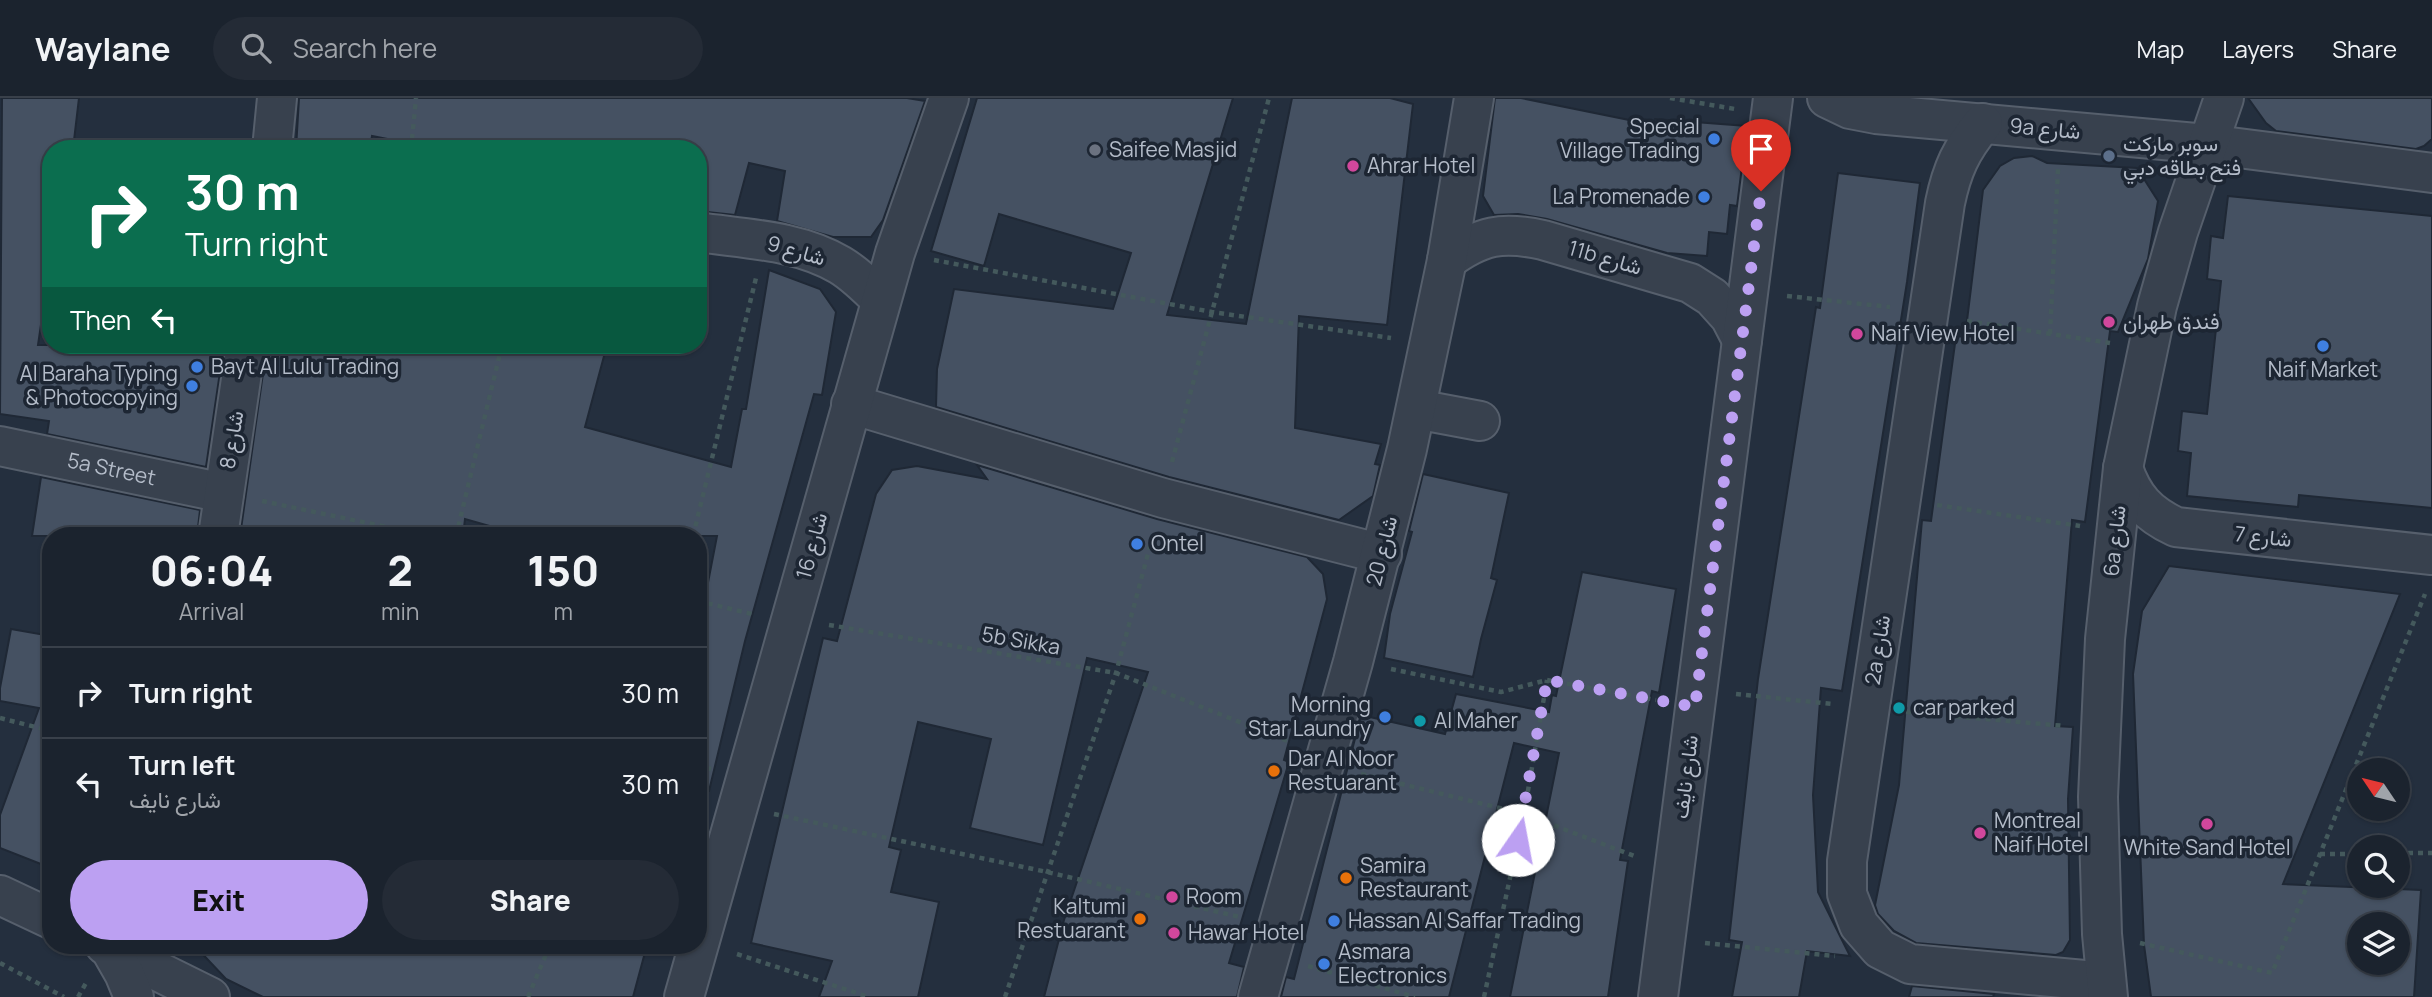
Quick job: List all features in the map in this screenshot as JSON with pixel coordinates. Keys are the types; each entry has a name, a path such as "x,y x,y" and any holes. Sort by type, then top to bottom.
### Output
{"street":[{"path":"273,140 278,98"},
{"name":"شارع 16","path":"707,917 881,300 949,98"},
{"name":"شارع 20","path":"1258,997 1382,554 1447,260 1474,98"},
{"name":"شارع نايف","path":"1658,997 1773,98"},
{"name":"9a شارع","path":"1827,98 1850,109 1876,114 2207,144 2432,173"},
{"name":"6a شارع","path":"2107,990 2102,934 2099,783 2105,639 2123,468 2157,306 2178,232 2224,98"},
{"name":"2a شارع","path":"1983,123 1964,146 1951,173 1847,861 1847,894 1859,925 1880,949 1910,964 2107,990"},
{"name":"شارع 9","path":"707,233 790,245 816,253 840,265 862,281 881,300"},
{"name":"11b شارع","path":"1447,260 1468,245 1492,236 1518,234 1543,240 1690,283 1712,297 1730,317 1742,340"},
{"name":"شارع 8","path":"219,527 245,354"},
{"path":"851,404 1163,498 1382,554"},
{"path":"1416,409 1480,421"},
{"name":"5a Street","path":"0,446 224,493"},
{"name":"شارع 7","path":"2123,468 2130,488 2142,505 2157,519 2176,527 2429,573"},
{"path":"0,895 42,915"},
{"path":"112,954 134,997"},
{"path":"125,954 210,997"},
{"name":"شارع 16","path":"684,997 697,954"}],"path":[{"path":"412,140 416,98"},
{"path":"1005,997 1116,673 1269,98"},
{"path":"2050,334 2060,130"},
{"path":"695,527 765,241"},
{"path":"895,253 1212,312 1430,344"},
{"path":"458,527 500,354"},
{"path":"224,493 377,527"},
{"path":"1901,500 2117,531"},
{"path":"2102,934 2272,973 2429,573"},
{"name":"5b Sikka","path":"707,603 791,624 840,626 1116,673 1326,756 1347,770 1524,814 1674,872"},
{"path":"1353,662 1501,692 1547,680 1695,707"},
{"path":"1484,997 1524,814 1547,680"},
{"path":"0,718 42,729"},
{"path":"738,807 1047,872 1274,941 1415,997"},
{"path":"2410,853 2432,853"},
{"path":"2320,854 2347,854"},
{"path":"1665,939 1839,957"},
{"path":"707,944 869,997"},
{"path":"528,997 546,954"},
{"path":"0,963 64,997"}],"building":[{"path":"2,98 79,98 74,140 42,140 42,318 38,345 42,345 42,354 223,354 206,467 47,434 49,421 0,414"},
{"path":"299,98 907,98 925,101 883,220 871,237 833,237 777,221 785,171 749,163 735,215 707,212 707,140 392,140 372,136 371,140 297,140"},
{"path":"977,98 1233,98 1167,315 1246,324 1292,98 1390,98 1413,104 1387,325 1299,316 1295,428 1381,444 1375,464 1380,465 1373,496 1339,520 1169,477 936,407 937,369 954,289 1113,309 1131,253 999,214 984,266 931,251"},
{"path":"1495,98 1521,98 1654,125 1655,119 1747,126 1737,206 1730,205 1727,234 1709,232 1707,256 1667,253 1547,219 1518,214 1494,215 1483,196"},
{"path":"2248,98 2432,98 2432,139 2416,149 2276,131 2266,123"},
{"path":"2032,156 2047,163 2137,168 2158,201 2148,259 2118,332 2110,331 2085,522 2072,520 2055,726 2073,727 2068,799 2070,940 2063,952 2056,955 1916,943 1894,931 1878,914 1875,905 1899,785 1922,520 1931,521 1956,336 1965,337 1983,190 2000,166 2014,158"},
{"path":"1838,173 1920,183 1907,282 1842,691 1821,688 1813,795 1818,892 1850,956 1807,951 1799,997 1732,997 1742,942 1729,940 1758,679 1816,307 1820,308"},
{"name":"Naif Market","path":"2228,196 2432,216 2432,508 2299,495 2298,507 2187,496 2191,453 2178,451 2182,411 2207,414 2221,281 2207,279 2211,236 2223,238"},
{"path":"769,270 820,289 836,312 822,395 814,394 745,641 709,791 707,588 717,536 707,536 707,527 493,527 465,519 464,527 241,527 266,354 605,354 585,427 731,467 742,409 746,409"},
{"path":"977,465 1157,519 1307,557 1323,574 1327,599 1284,760 1289,762 1229,963 1244,967 1237,997 1044,997 1064,920 1148,672 1087,658 1043,845 970,828 991,739 918,722 889,847 901,850 891,892 939,902 918,997 819,997 832,961 751,943 823,638 837,641 876,494 892,470 917,466 987,479"},
{"path":"1423,474 1509,493 1491,578 1497,580 1473,677 1384,658 1390,614 1412,532 1409,531"},
{"path":"41,477 200,510 198,527 42,527 42,536 32,536"},
{"path":"2169,566 2400,594 2283,884 2347,887 2347,898 2410,898 2410,890 2421,890 2414,997 2151,997 2144,945 2133,674 2142,611"},
{"path":"1582,572 1676,589 1659,693 1652,691 1620,860 1628,861 1608,997 1510,997 1559,753 1514,743 1449,997 1281,997 1286,977 1294,979 1361,715 1445,734 1456,694 1549,712 1552,695 1556,696"},
{"path":"11,629 42,634 42,864 0,848 0,815 39,708 0,701"},
{"path":"202,954 645,954 633,997 263,997 226,979"},
{"path":"1912,986 1994,994 1993,997 1909,997"}],"place":[{"name":"Special Village Trading","path":"1714,139"},
{"name":"Saifee Masjid","path":"1095,150"},
{"name":"سوبر ماركت فتح بطاقه دبي","path":"2109,156"},
{"name":"Ahrar Hotel","path":"1353,166"},
{"name":"La Promenade","path":"1704,197"},
{"name":"فندق طهران","path":"2109,322"},
{"name":"Naif View Hotel","path":"1857,334"},
{"name":"Naif Market","path":"2323,346"},
{"name":"Bayt Al Lulu Trading","path":"197,367"},
{"name":"Al Baraha Typing & Photocopying","path":"192,386"},
{"name":"Ontel","path":"1137,544"},
{"name":"car parked","path":"1899,708"},
{"name":"Morning Star Laundry","path":"1385,717"},
{"name":"Al Maher","path":"1420,721"},
{"name":"Dar Al Noor Restuarant","path":"1274,771"},
{"name":"White Sand Hotel","path":"2207,824"},
{"name":"Montreal Naif Hotel","path":"1980,833"},
{"name":"Samira Restaurant","path":"1346,878"},
{"name":"Room","path":"1172,897"},
{"name":"Kaltumi Restuarant","path":"1140,919"},
{"name":"Hassan Al Saffar Trading","path":"1334,921"},
{"name":"Hawar Hotel","path":"1174,933"},
{"name":"Asmara Electronics","path":"1324,964"}],"route":[{"path":"1518,840 1547,680 1695,707 1761,191"}]}
